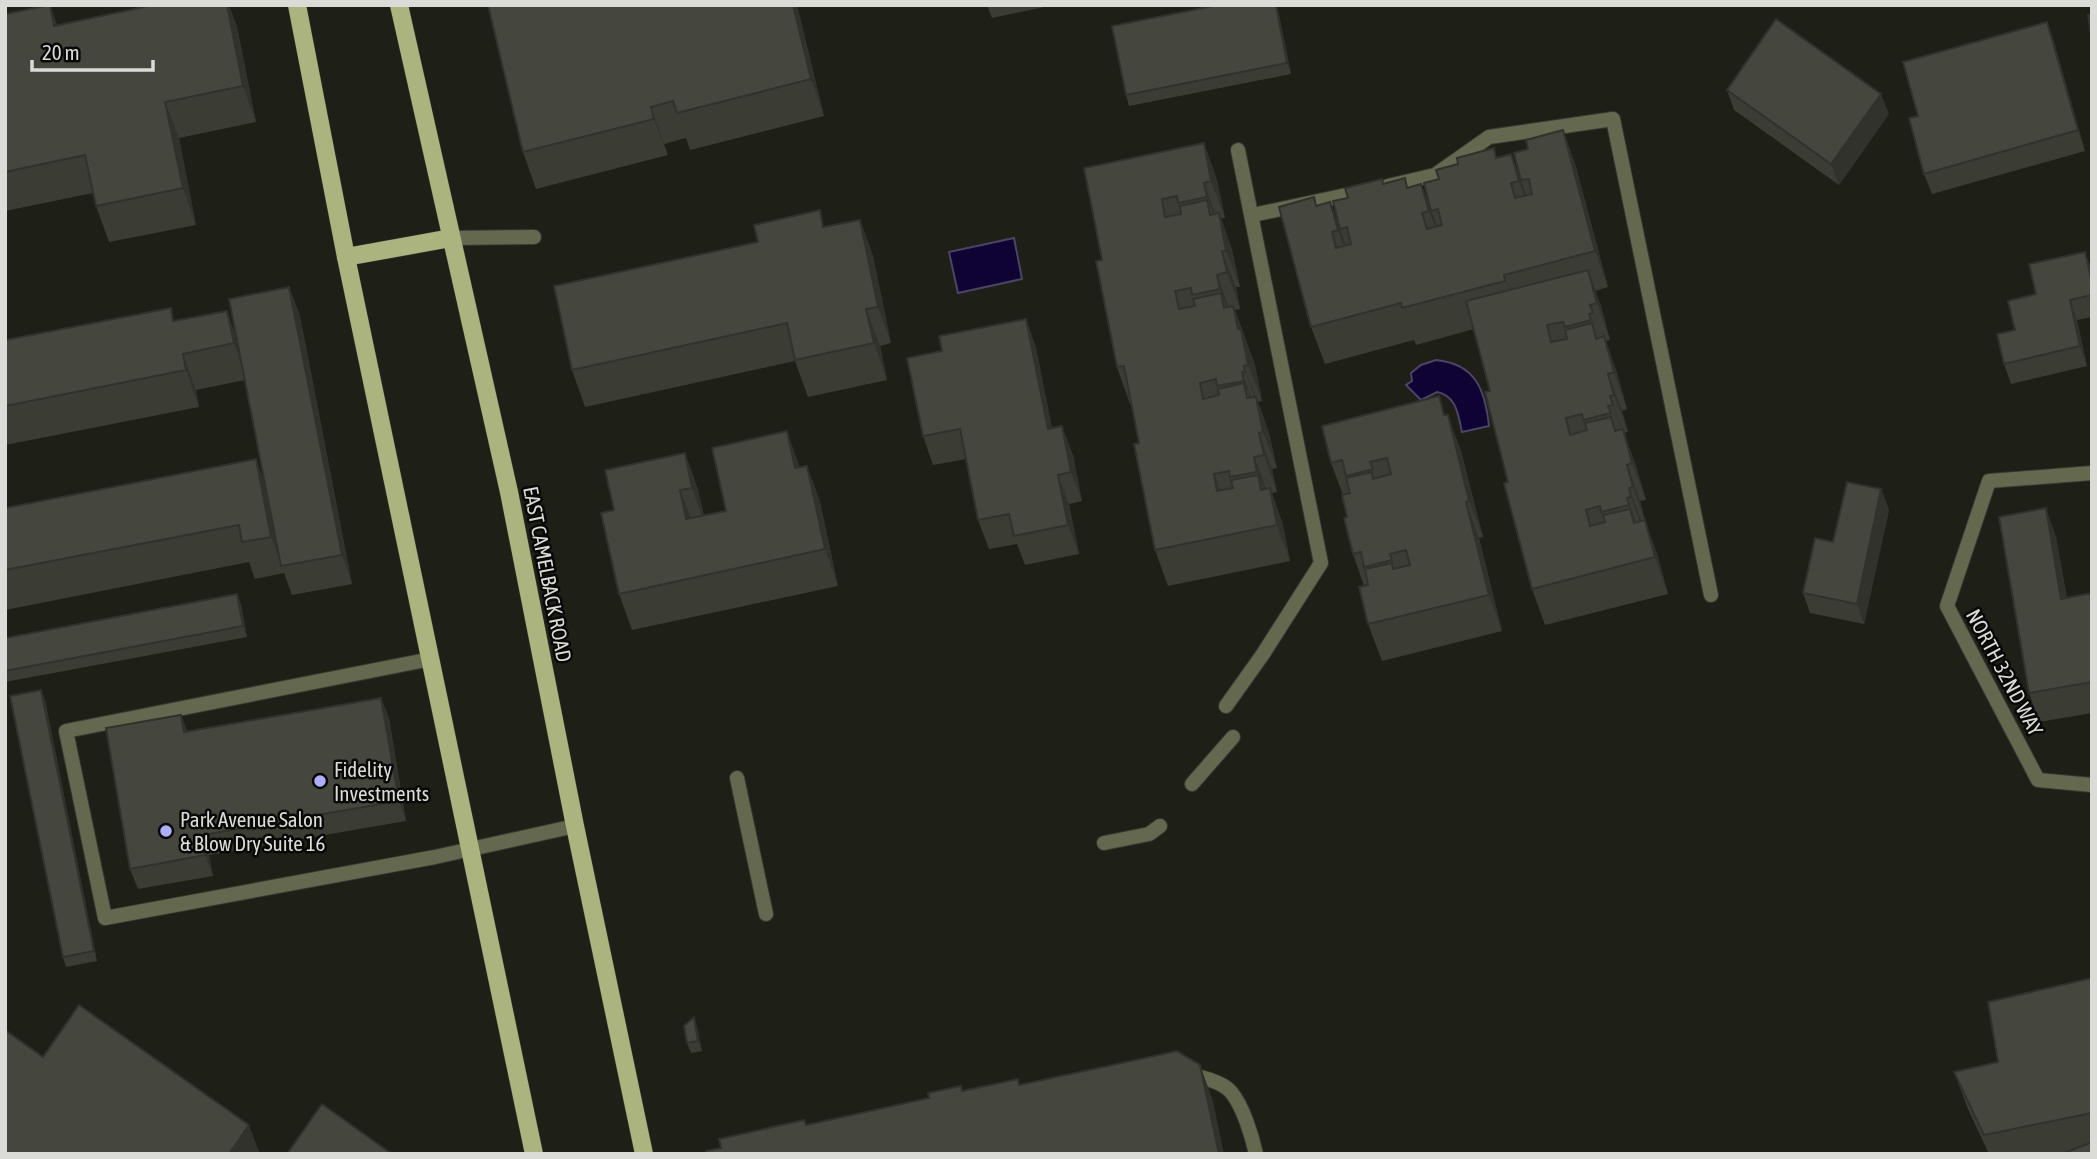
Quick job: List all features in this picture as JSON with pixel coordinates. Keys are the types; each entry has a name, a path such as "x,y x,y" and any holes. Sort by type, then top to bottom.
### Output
{"main road":[{"path":"297,5 346,257 534,1154"},
{"name":"EAST CAMELBACK ROAD","path":"399,5 509,492 644,1154"},
{"path":"346,257 451,238"}],"street":[{"path":"1252,215 1435,175 1489,137 1614,119 1711,595"},
{"path":"1226,706 1321,563 1238,150"},
{"path":"451,238 534,237"},
{"name":"NORTH 32ND WAY","path":"2092,473 1989,481 1947,606 2038,780 2092,785"},
{"path":"431,659 66,732 105,918 470,850 575,826"},
{"path":"1192,784 1233,737"},
{"path":"737,778 766,914"},
{"path":"1104,843 1149,834 1160,826"},
{"path":"1176,1075 1199,1075 1231,1090 1251,1130 1255,1154"}],"shaded area":[{"path":"1014,238 1022,279 958,293 949,252"},
{"path":"1436,360 1461,367 1476,381 1485,401 1489,426 1462,432 1456,407 1449,398 1437,392 1421,400 1406,385 1412,381 1411,373 1421,365"}],"building":[{"path":"50,5 54,26 153,5 227,5 243,86 165,102 183,188 96,206 85,155 5,172 5,14"},
{"path":"488,5 793,5 811,79 677,113 673,101 651,107 654,119 523,152"},
{"path":"1218,5 1276,5 1287,63 1126,95 1112,26"},
{"path":"2088,15 2092,15 2092,41"},
{"path":"1776,19 1881,94 1831,164 1727,90"},
{"path":"2047,22 2078,130 1924,174 1909,118 1918,116 1903,62"},
{"path":"1563,130 1595,251 1504,275 1505,281 1402,308 1401,303 1311,327 1279,207 1314,197 1316,206 1330,202 1338,230 1332,232 1336,248 1351,244 1347,227 1340,229 1333,201 1348,198 1345,188 1382,179 1383,184 1405,178 1407,188 1421,184 1429,211 1422,213 1427,229 1442,225 1438,209 1431,211 1424,183 1439,179 1436,170 1458,164 1457,158 1494,148 1496,158 1511,154 1519,181 1511,183 1515,198 1532,194 1529,179 1521,180 1514,153 1528,149 1526,140"},
{"path":"1204,143 1211,181 1204,183 1207,197 1178,203 1177,196 1162,199 1165,217 1181,214 1180,206 1207,200 1210,215 1219,213 1226,251 1222,251 1227,272 1217,275 1220,289 1192,295 1191,288 1175,291 1179,309 1195,306 1193,299 1221,293 1224,308 1233,306 1248,365 1244,366 1245,372 1242,372 1244,381 1217,386 1216,379 1200,383 1203,399 1219,395 1218,389 1244,383 1247,398 1256,397 1263,432 1259,433 1264,455 1254,457 1257,472 1230,477 1229,471 1214,474 1217,491 1233,488 1231,480 1258,475 1261,490 1270,488 1277,525 1155,550 1134,444 1139,443 1124,366 1117,367 1096,261 1102,260 1084,168"},
{"path":"820,210 823,227 860,220 878,307 866,309 874,343 795,360 787,323 572,370 554,286 758,242 754,225"},
{"path":"2085,252 2092,295 2070,300 2080,346 2004,364 1997,334 2015,330 2008,301 2036,294 2029,264"},
{"path":"1588,270 1597,303 1590,305 1593,313 1589,314 1591,320 1565,327 1563,322 1547,325 1551,342 1567,339 1565,330 1592,323 1596,339 1604,336 1614,372 1608,374 1614,395 1610,396 1613,405 1608,406 1611,413 1583,420 1582,414 1566,418 1570,435 1587,430 1585,423 1611,417 1615,431 1623,429 1632,463 1627,465 1633,487 1629,488 1629,505 1601,512 1600,506 1586,510 1590,526 1605,522 1603,515 1630,509 1634,523 1645,520 1655,557 1532,589 1504,483 1508,482 1485,392 1490,391 1466,301"},
{"path":"289,287 342,555 281,566 229,299"},
{"path":"171,308 173,321 227,311 234,343 183,354 186,370 5,406 5,340"},
{"path":"1026,319 1048,429 1062,426 1071,472 1058,475 1068,525 1014,536 1009,514 978,520 960,429 923,436 907,358 942,351 939,336"},
{"path":"1439,396 1444,415 1448,415 1489,595 1368,624 1359,587 1368,585 1365,569 1392,563 1393,569 1410,565 1406,550 1390,554 1392,560 1364,567 1361,552 1353,554 1344,518 1347,517 1342,495 1350,493 1346,478 1372,472 1373,479 1391,474 1387,458 1370,462 1373,469 1346,476 1342,460 1331,463 1322,426"},
{"path":"787,431 795,468 807,466 825,549 619,594 601,513 614,510 605,470 685,453 692,488 680,490 686,519 726,511 712,448"},
{"path":"256,459 271,537 242,542 239,525 5,570 5,508"},
{"path":"1847,482 1881,489 1857,604 1803,593 1815,538 1833,542"},
{"path":"2046,508 2061,599 2092,593 2092,682 2029,693 1999,517"},
{"path":"237,594 243,626 5,671 5,638"},
{"path":"41,690 94,951 63,957 10,696"},
{"path":"381,698 399,801 202,835 205,855 130,869 106,728 181,715 184,732"},
{"path":"2092,978 2092,1113 1984,1135 1954,1072 1998,1062 1988,1002"},
{"path":"79,1005 249,1125 229,1154 5,1154 5,1030 43,1057"},
{"path":"694,1017 698,1041 687,1043 684,1026"},
{"path":"1177,1051 1200,1065 1219,1154 707,1154 706,1151 721,1148 719,1139 804,1120 806,1125 929,1098 928,1093 961,1086 962,1091 1018,1079 1019,1085"},
{"path":"322,1104 392,1154 287,1154"},
{"path":"2092,1142 2092,1154 2062,1154"}],"place":[{"name":"Fidelity Investments","path":"320,781"},
{"name":"Park Avenue Salon & Blow Dry Suite 16","path":"166,831"}]}
